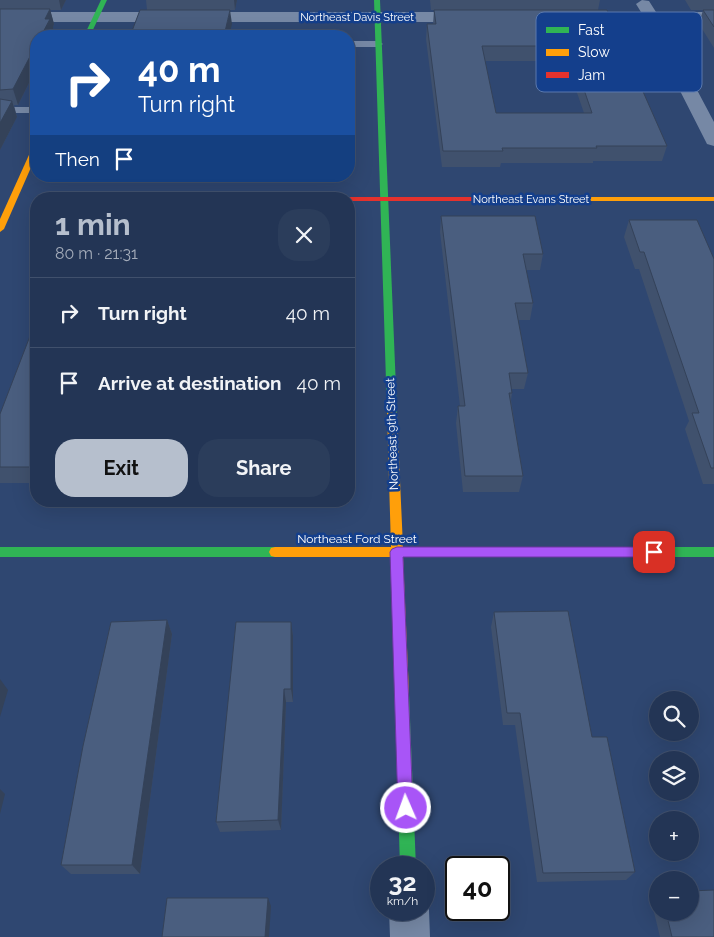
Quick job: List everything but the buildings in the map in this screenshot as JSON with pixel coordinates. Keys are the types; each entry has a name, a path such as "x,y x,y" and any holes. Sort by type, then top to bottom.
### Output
{"street":[{"path":"90,30 104,0"},
{"name":"Northeast 9th Street","path":"376,0 408,856"},
{"path":"642,0 648,12"},
{"name":"Northeast Davis Street","path":"0,17 484,17"},
{"path":"689,92 714,140"},
{"path":"0,229 30,162"},
{"path":"0,199 29,199"},
{"name":"Northeast Evans Street","path":"355,199 714,199"},
{"name":"Northeast Ford Street","path":"0,552 714,552"},
{"path":"410,921 410,937"}],"lane":[{"path":"355,44 378,44"},
{"path":"0,110 30,110"}],"traffic: fast":[{"path":"90,30 104,0"},
{"path":"377,0 392,413"},
{"path":"0,552 275,552"},
{"path":"536,552 714,552"},
{"path":"402,693 408,856"}],"traffic: slow":[{"path":"0,229 30,162"},
{"path":"540,199 714,199"},
{"path":"392,413 402,693"},
{"path":"275,552 536,552"}],"traffic: jam":[{"path":"355,199 540,199"}],"route":[{"path":"406,808 397,552 654,552"}]}
